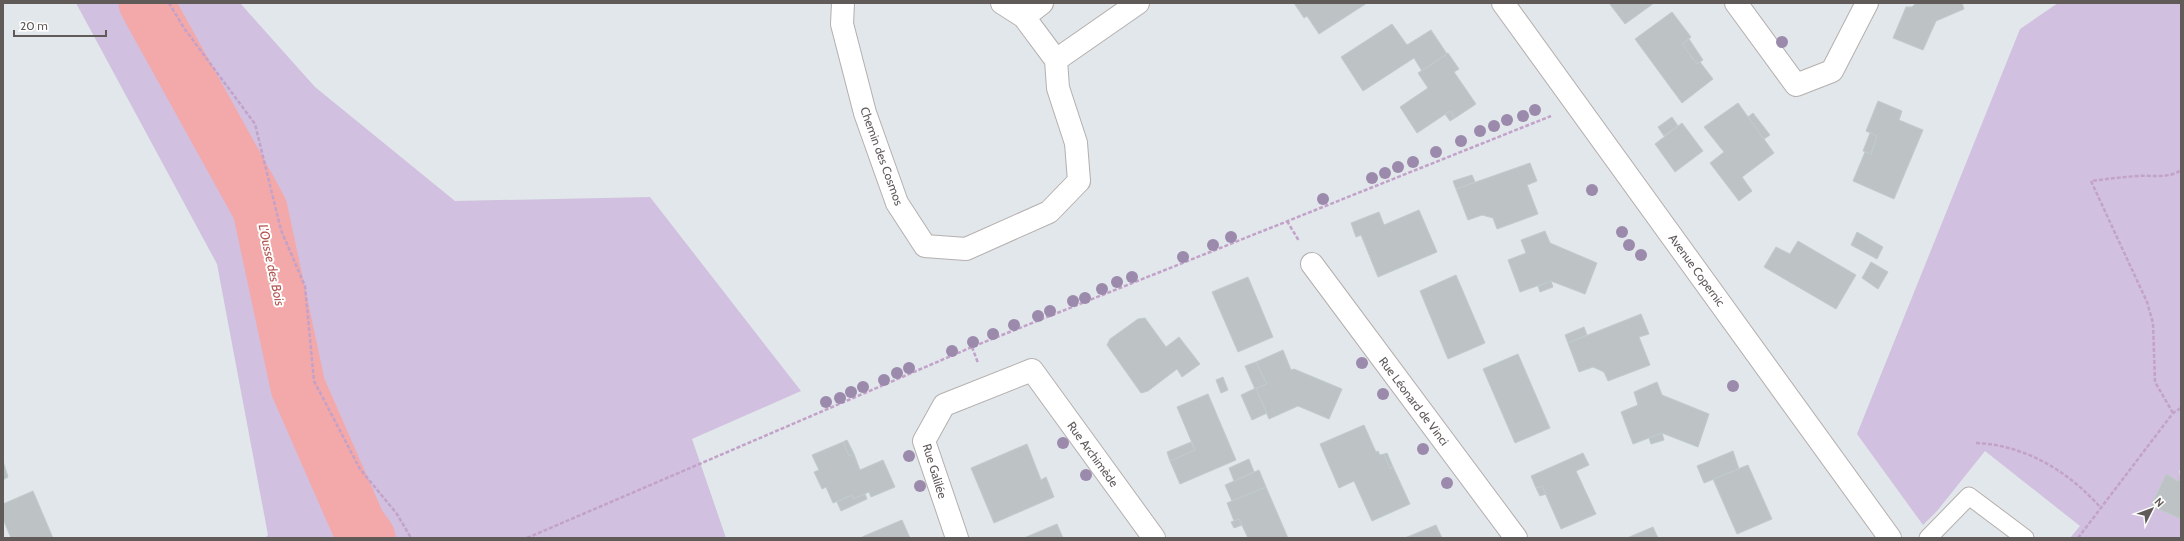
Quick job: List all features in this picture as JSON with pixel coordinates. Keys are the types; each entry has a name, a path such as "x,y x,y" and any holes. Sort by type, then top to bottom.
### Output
{"street":[{"name":"Chemin des Cosmos","path":"843,3 842,24 865,113 897,203 925,246 966,249 1049,212 1079,181 1076,143 1058,88 1056,60"},
{"path":"1002,3 1024,17 1056,60 1138,3"},
{"path":"1024,17 1042,3"},
{"name":"Avenue Copernic","path":"1503,3 1890,538"},
{"path":"1736,3 1796,84 1832,71 1867,3"},
{"name":"Rue Léonard de Vinci","path":"1312,264 1516,538"},
{"name":"Rue Galilée","path":"957,538 924,441 944,405 1032,370"},
{"name":"Rue Archimède","path":"1032,370 1154,538"}],"lane":[{"path":"1928,538 1969,496 2025,538"}],"path":[{"path":"169,3 184,28 255,124 281,230 305,286 314,381 360,469 397,514 411,538"},
{"path":"527,538 972,347 1551,117 1574,101"},
{"path":"2173,413 2155,382 2153,323 2147,302 2091,181 2141,176 2159,176 2175,174 2181,170"},
{"path":"2078,538 2173,413 2181,408"},
{"path":"1976,443 2009,448 2042,461 2077,482 2101,508"}],"shaded area":[{"path":"76,3 240,3 315,87 455,201 650,197 801,391 692,439 726,538 265,538 268,535 217,264"},
{"path":"2058,3 2181,3 2181,469 2179,471 2181,479 2178,481 2166,475 2151,506 2181,519 2181,538 2070,538 2080,526 1985,451 1937,511 1923,525 1857,434 2020,29"}],"building":[{"path":"1294,3 1367,3 1319,34 1307,16 1304,18"},
{"path":"1609,3 1654,3 1625,24"},
{"path":"1916,3 1962,3 1964,9 1936,21 1923,50 1893,38 1906,7 1912,7"},
{"path":"1672,12 1691,37 1682,44 1697,64 1700,62 1713,79 1682,103 1635,39"},
{"path":"1392,24 1407,45 1431,30 1447,54 1422,71 1414,58 1363,91 1341,57"},
{"path":"1689,39 1703,60 1697,64 1682,44"},
{"path":"1448,53 1459,69 1454,72 1476,104 1455,118 1450,111 1417,133 1400,107 1428,88 1418,73"},
{"path":"1878,101 1902,111 1899,120 1923,130 1894,199 1853,181 1865,152 1871,154 1877,136 1866,131"},
{"path":"1738,103 1774,153 1742,177 1752,191 1739,201 1710,163 1724,152 1704,127"},
{"path":"1450,111 1455,118 1450,121 1445,114"},
{"path":"1753,113 1770,135 1764,139 1748,117"},
{"path":"1672,117 1678,126 1664,136 1658,127"},
{"path":"1682,123 1703,151 1675,172 1655,144"},
{"path":"1870,133 1877,136 1871,154 1863,151"},
{"path":"1530,163 1537,181 1527,185 1538,214 1497,229 1493,218 1482,215 1468,220 1456,189"},
{"path":"1472,175 1475,182 1456,189 1453,181"},
{"path":"1419,210 1437,252 1378,277 1361,235 1356,237 1351,223 1379,212 1384,225"},
{"path":"1545,231 1550,243 1597,263 1585,294 1551,281 1520,292 1508,260 1526,253 1521,240"},
{"path":"1857,232 1883,247 1877,259 1851,245"},
{"path":"1798,241 1856,275 1836,309 1764,267 1776,247 1790,254"},
{"path":"1871,262 1888,272 1878,289 1862,278"},
{"path":"1456,275 1485,343 1448,359 1420,291"},
{"path":"1248,277 1273,337 1238,352 1212,292"},
{"path":"1551,281 1553,287 1540,292 1538,286"},
{"path":"1641,314 1649,334 1639,337 1650,365 1608,381 1604,372 1593,367 1579,372 1568,343"},
{"path":"1145,318 1166,347 1179,337 1200,364 1182,377 1177,369 1148,391 1141,393 1107,345 1110,339 1138,319"},
{"path":"1584,327 1587,335 1568,343 1565,335"},
{"path":"1283,350 1291,370 1294,369 1342,389 1329,419 1298,406 1269,419 1256,388 1267,384 1256,362"},
{"path":"1518,354 1550,428 1515,443 1483,369"},
{"path":"1256,362 1267,384 1255,389 1245,366"},
{"path":"1223,377 1228,390 1221,393 1216,380"},
{"path":"1657,382 1662,395 1709,414 1698,447 1662,433 1633,444 1621,412 1638,405 1634,392"},
{"path":"1256,388 1267,413 1252,420 1241,395"},
{"path":"1208,394 1236,460 1180,484 1170,461 1195,450 1177,407"},
{"path":"1364,425 1376,452 1378,451 1380,455 1384,454 1390,469 1393,467 1410,504 1372,521 1354,481 1339,488 1320,444"},
{"path":"1662,433 1664,440 1651,444 1649,438"},
{"path":"847,440 854,454 849,456 843,442"},
{"path":"843,442 849,456 854,454 860,470 883,460 895,487 871,497 869,492 853,499 852,495 833,503 826,487 822,489 814,472 819,470 812,455"},
{"path":"1191,442 1195,450 1170,461 1167,452"},
{"path":"1027,444 1041,480 1046,477 1054,497 994,523 971,468"},
{"path":"1733,451 1739,469 1704,483 1697,466"},
{"path":"1387,453 1393,467 1390,469 1384,454"},
{"path":"1583,453 1589,465 1576,471 1596,514 1561,529 1542,486 1536,488 1531,476"},
{"path":"1249,459 1254,472 1234,481 1229,468"},
{"path":"3,461 8,477 3,480"},
{"path":"1748,465 1772,519 1737,534 1713,479"},
{"path":"1259,470 1266,487 1232,501 1225,485"},
{"path":"2166,474 2178,481 2181,479 2181,519 2151,506"},
{"path":"1542,486 1546,494 1540,496 1536,488"},
{"path":"1266,487 1288,538 1248,538 1239,519 1234,521 1227,503"},
{"path":"33,491 53,538 11,538 3,519 3,504"},
{"path":"865,494 867,499 841,511 837,502 852,495 853,499"},
{"path":"1239,519 1242,525 1234,528 1231,522"},
{"path":"902,520 910,538 862,538 862,537"},
{"path":"1057,524 1063,538 1024,538"},
{"path":"1436,525 1442,538 1405,538"},
{"path":"1653,527 1658,538 1627,538"}],"waterway":[{"name":"L'Ousse des Bois","path":"146,3 260,209 298,387 358,524 368,538"}]}
